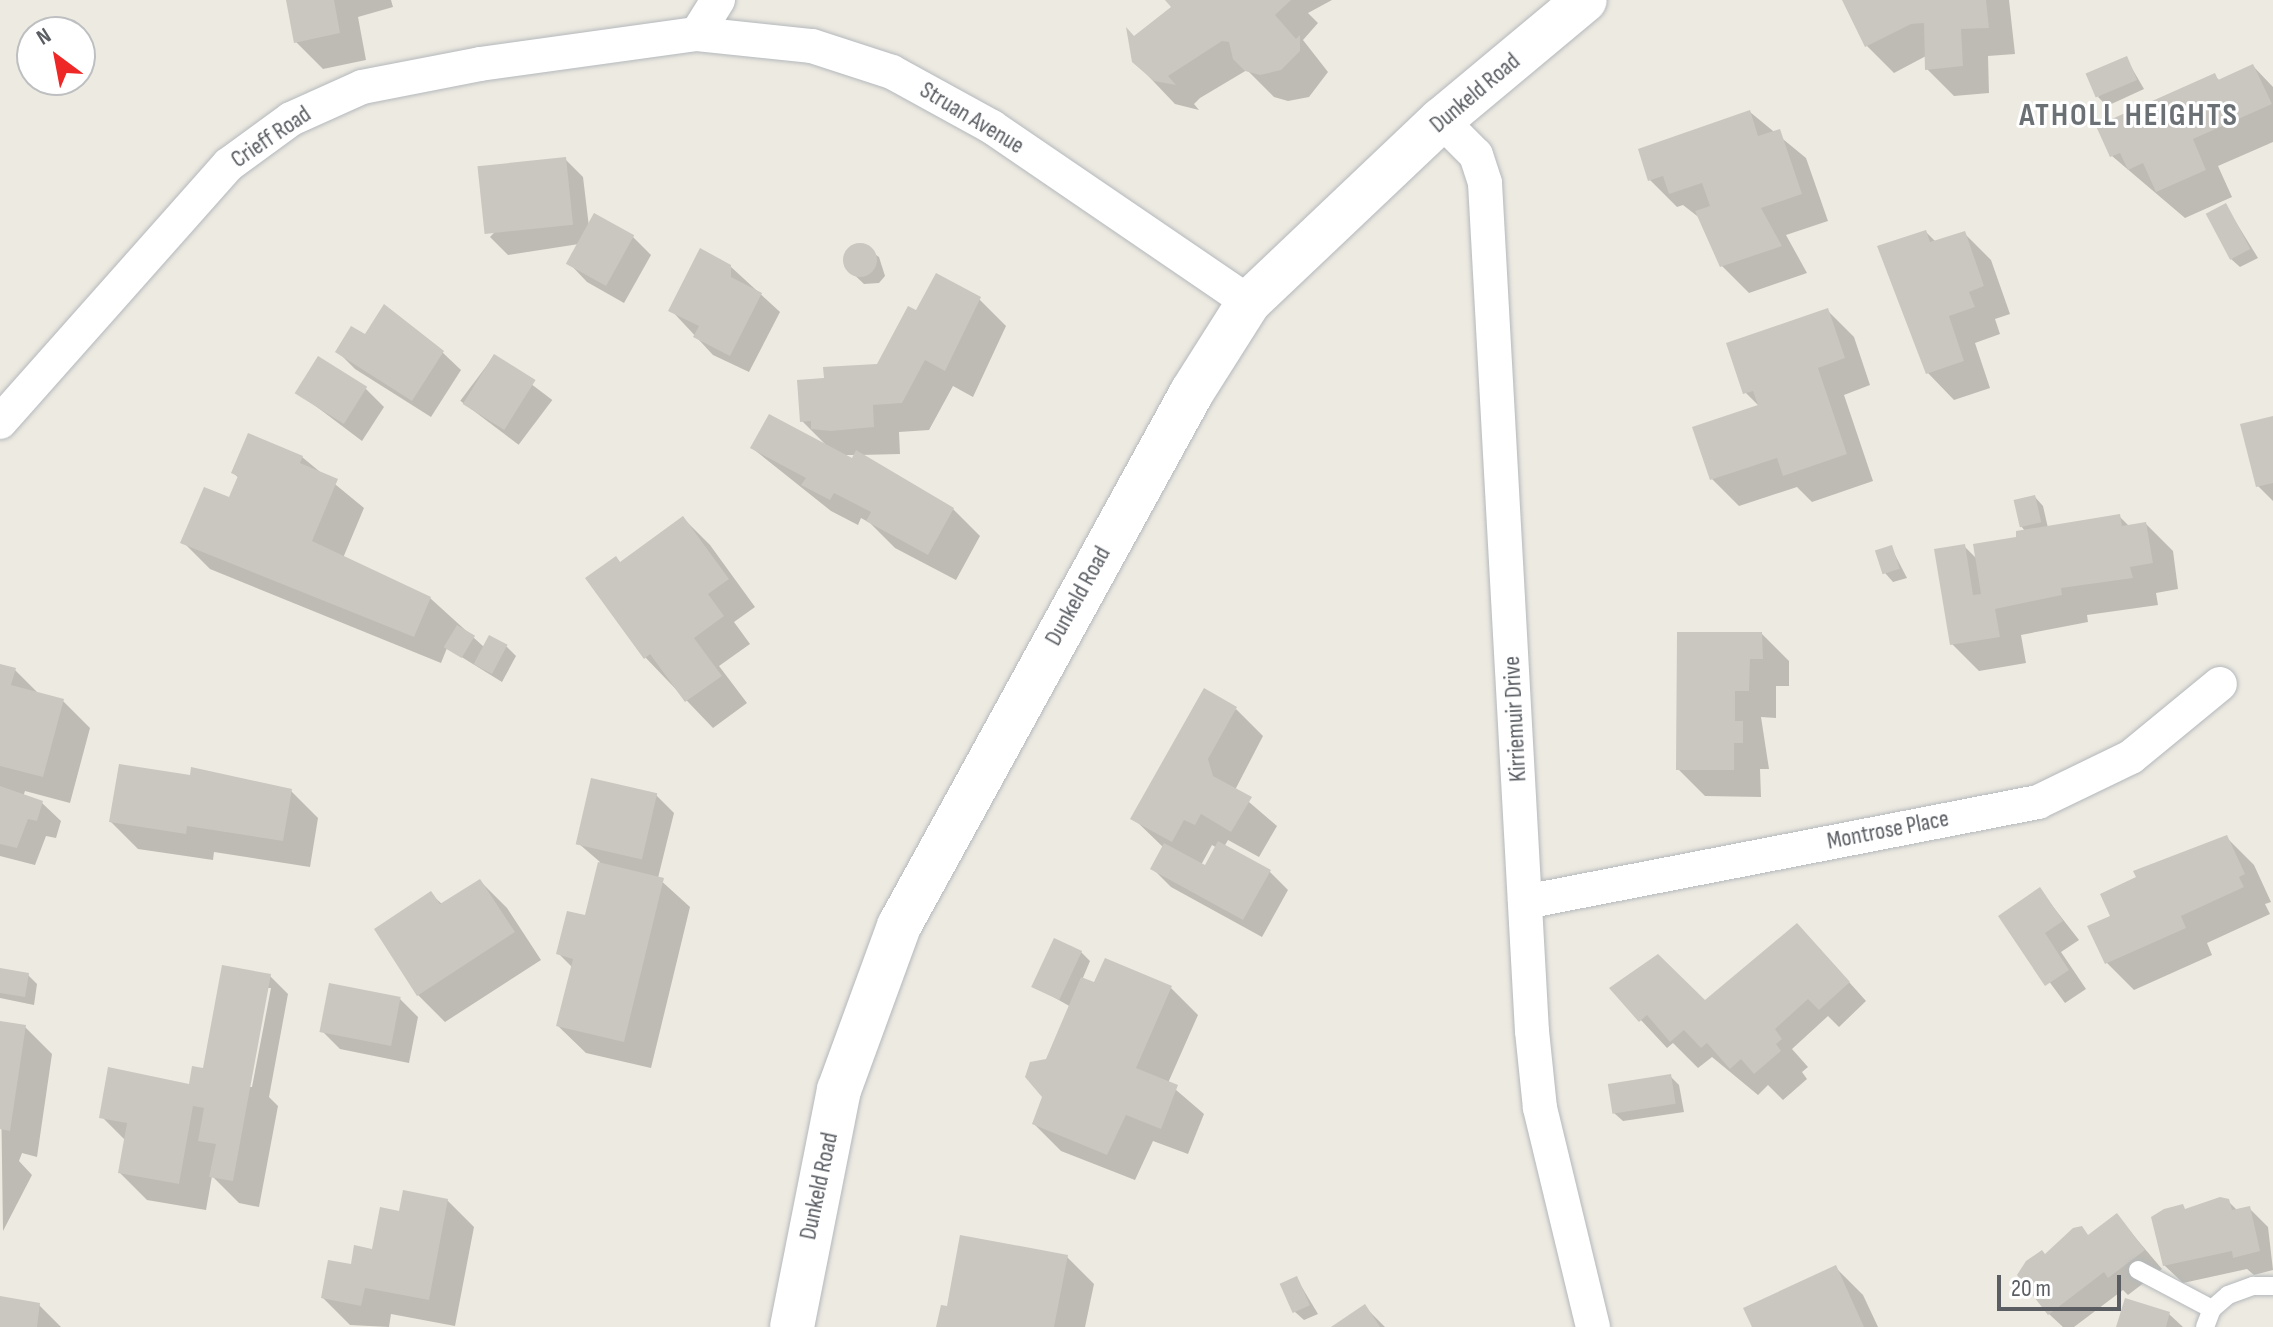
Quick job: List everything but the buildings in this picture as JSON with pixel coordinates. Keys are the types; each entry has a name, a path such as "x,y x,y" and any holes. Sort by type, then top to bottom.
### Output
{"main road":[{"name":"Dunkeld Road","path":"792,1327 839,1090 899,926 1084,583 1249,302 1441,120 1585,0"}],"street":[{"path":"697,34 718,0"},
{"name":"Struan Avenue","path":"697,34 812,46 892,72 992,127 1249,302"},
{"name":"Crieff Road","path":"0,422 228,165 291,119 362,87 493,62 697,34"},
{"name":"Kirriemuir Drive","path":"1441,120 1476,155 1485,183 1525,902 1540,1108 1593,1327"},
{"name":"Montrose Place","path":"1525,902 2038,802 2131,757 2220,684"}],"lane":[{"path":"2138,1270 2212,1309"},
{"path":"2205,1327 2212,1309 2240,1290 2273,1286"}],"district":[{"name":"ATHOLL HEIGHTS","path":"2129,116"}]}
